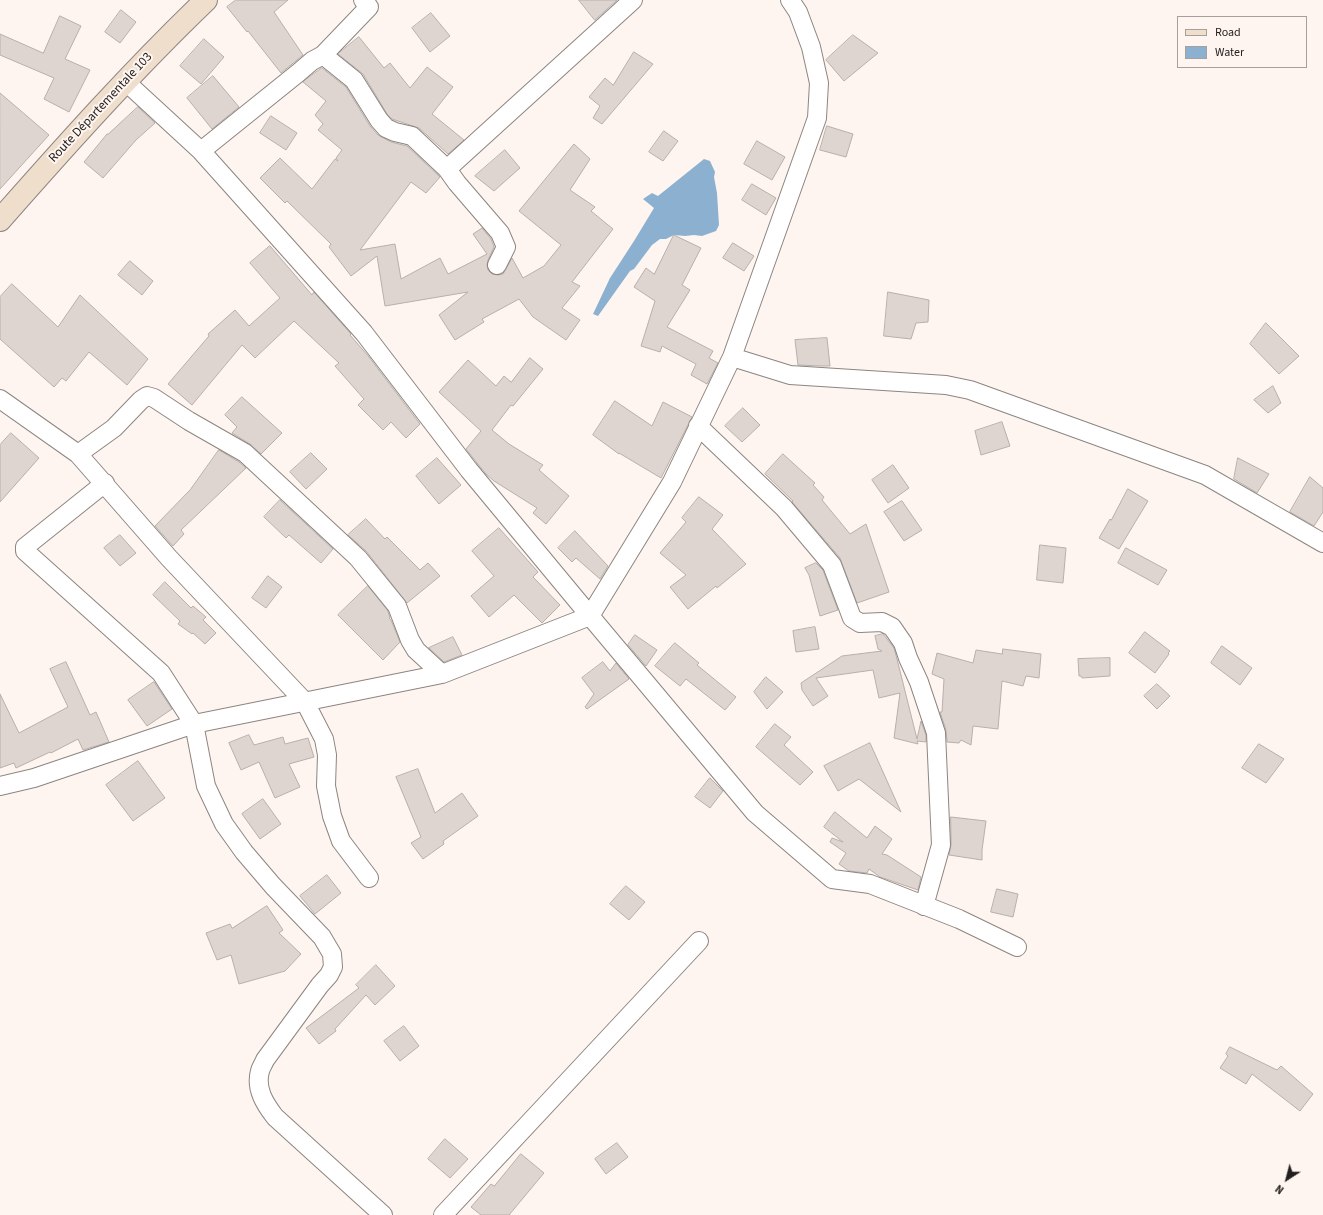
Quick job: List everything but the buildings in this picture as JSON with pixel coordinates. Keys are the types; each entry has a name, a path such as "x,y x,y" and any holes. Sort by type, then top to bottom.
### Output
{"main road":[{"name":"Route Départementale 103","path":"0,220 48,164 175,29 206,0"}],"street":[{"path":"447,168 633,0"},
{"path":"0,786 34,778 194,724 442,674 590,616 672,482 732,357 817,118 819,83 811,47 798,12 790,0"},
{"path":"201,151 312,61 323,55 371,2"},
{"path":"323,55 354,80 379,120 386,128 394,132 412,136 447,168 457,183 500,233 506,247 497,265"},
{"path":"126,82 201,151 364,333 469,470 755,813 832,879 870,884 959,919 1017,947"},
{"path":"732,357 790,375 946,386 970,390 1205,475 1323,543"},
{"path":"78,454 114,428 141,400 147,396 154,398 189,421 245,453 358,558 397,606 410,640 416,650 442,674"},
{"path":"0,399 78,454 169,558 305,702 324,739 327,755 326,786 332,816 341,841 369,878"},
{"path":"698,426 784,508 832,565 852,618 860,622 882,622 892,627 903,643 919,682 936,733 941,845 924,906"},
{"path":"105,484 25,547 25,551 161,673 194,724 206,786 224,824 244,852 273,886 322,937 332,954 333,967 329,975 320,984 266,1060 260,1071 259,1086 263,1100 275,1117 383,1215"},
{"path":"443,1215 699,941"}],"water":[{"path":"704,159 710,161 715,172 714,177 717,193 719,225 716,231 702,236 674,235 666,239 660,239 652,245 634,269 630,271 598,316 593,314 610,278 654,208 643,199 652,193 658,196"}]}
